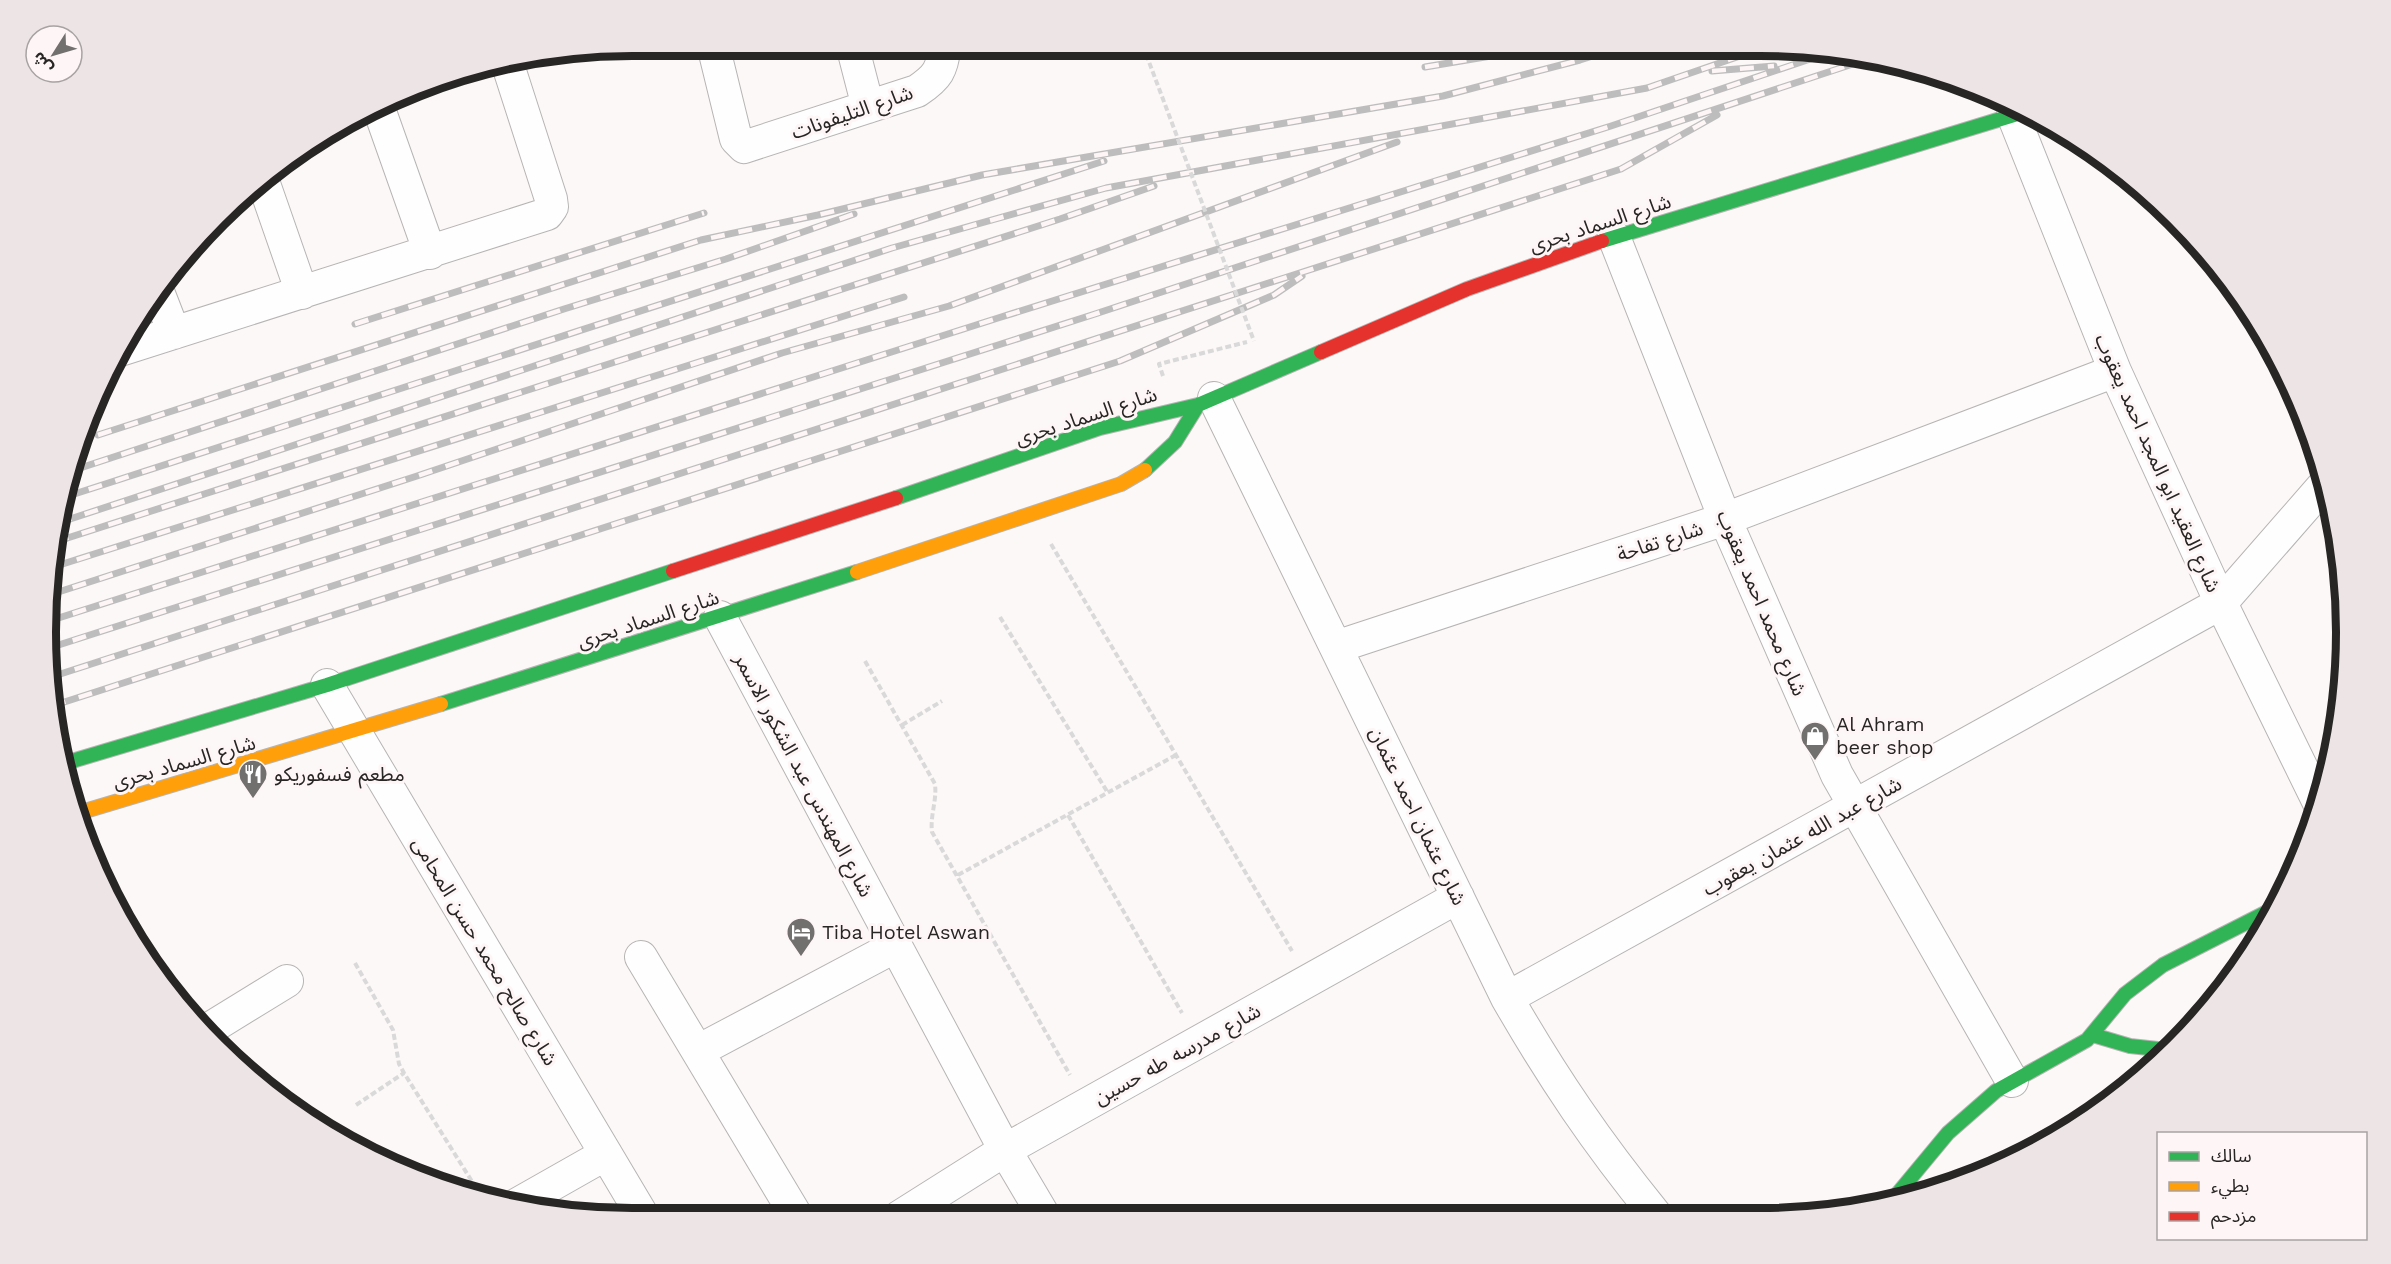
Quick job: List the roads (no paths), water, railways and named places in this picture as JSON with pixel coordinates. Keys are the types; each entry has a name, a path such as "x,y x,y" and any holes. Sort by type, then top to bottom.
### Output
{"street":[{"name":"شارع التليفونات","path":"716,56 736,139 741,146 749,146 917,92 929,83 942,68 944,56"},
{"path":"855,56 868,107"},
{"path":"132,346 547,214 552,207 551,199 509,69"},
{"path":"381,113 430,253"},
{"name":"شارع السماد بحرى","path":"71,761 327,685 1012,460 1100,428 1206,401 1467,289 1614,237 2014,115"},
{"name":"شارع العقيد ابو المجد احمد يعقوب","path":"2022,120 2115,371 2221,603 2313,791"},
{"path":"265,188 302,293"},
{"name":"شارع محمد احمد يعقوب","path":"1614,237 1725,519 1824,744 1856,807 2012,1081"},
{"path":"161,300 174,333"},
{"name":"شارع تفاحة","path":"1336,647 1725,519 2115,371"},
{"name":"شارع السماد بحرى","path":"84,811 354,732 720,617 1121,484 1149,469 1171,450 1206,401"},
{"name":"شارع عثمان احمد عثمان","path":"1206,401 1336,647 1507,998 1551,1075 1589,1130 1649,1208"},
{"name":"شارع عبد الله عثمان يعقوب","path":"1507,998 1856,807 2221,603 2318,493"},
{"name":"شارع المهندس عبد الشكور الاسمر","path":"720,617 1005,1150 1039,1208"},
{"name":"شارع صالح محمد حسن المحامى","path":"327,685 638,1208"},
{"name":"شارع مدرسه طه حسين","path":"913,1208 1005,1150 1458,897"},
{"path":"1900,1191 1931,1153 1970,1114 2012,1081 2093,1035 2116,1004 2149,975 2260,916"},
{"path":"698,1051 896,946"},
{"path":"641,957 792,1208"},
{"path":"212,1027 287,981"},
{"path":"2093,1035 2120,1045 2156,1050"},
{"path":"528,1198 606,1154"}],"railway":[{"path":"1425,67 1491,56"},
{"path":"98,435 701,240 818,215 982,175 1443,96 1593,56"},
{"path":"67,520 892,248 1106,188 1647,88 1740,56"},
{"path":"56,619 998,318 1611,126 1812,58"},
{"path":"56,646 1095,314 1854,64"},
{"path":"1712,71 1774,66"},
{"path":"57,675 1621,169 1717,115"},
{"path":"57,592 417,476 782,353 949,306 1397,142"},
{"path":"72,495 1104,161"},
{"path":"63,539 1060,219 1154,186"},
{"path":"355,324 704,213"},
{"path":"80,468 564,309 726,259 854,214"},
{"path":"60,704 1120,361 1274,295 1302,276"},
{"path":"59,565 904,297"}],"place":[{"name":"Al Ahram beer shop","path":"1815,762"},
{"name":"مطعم فسفوريكو","path":"253,800"},
{"name":"Tiba Hotel Aswan","path":"801,958"}]}
